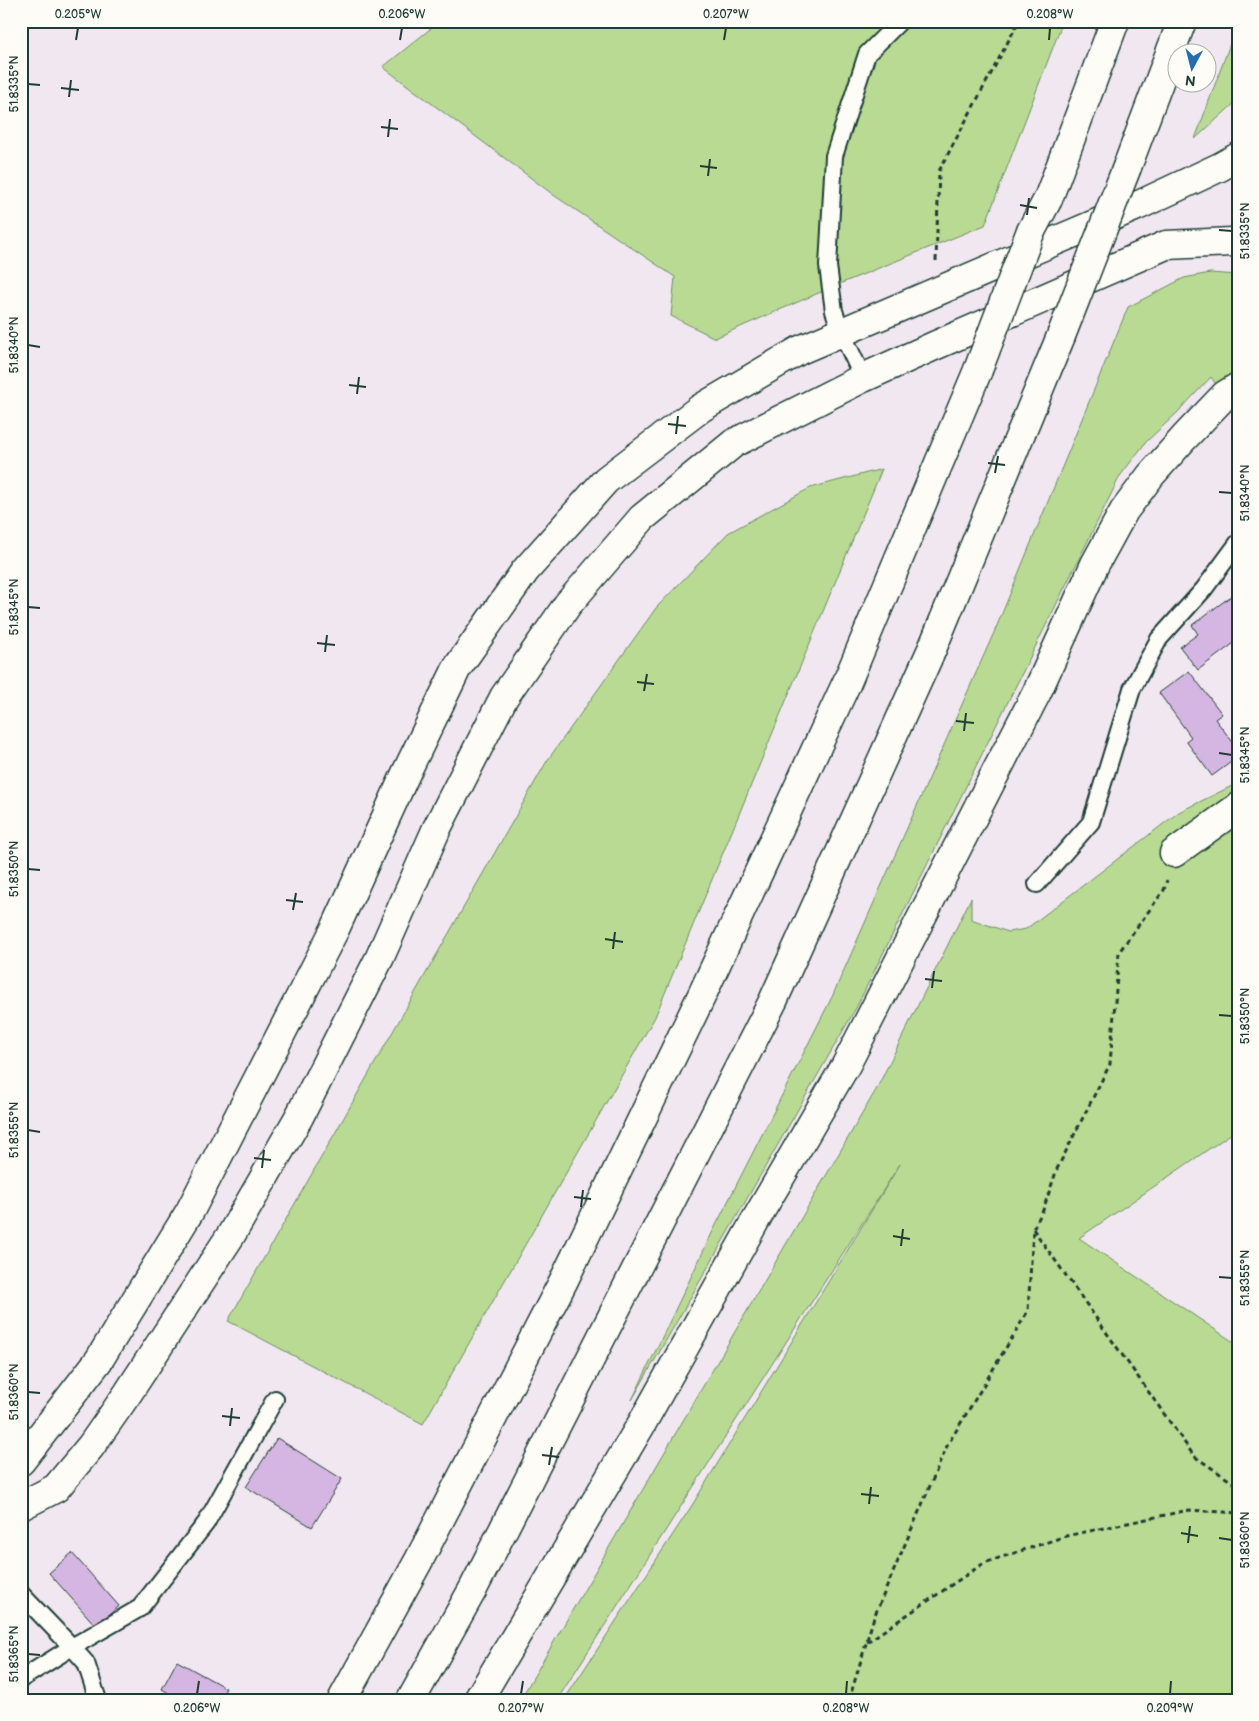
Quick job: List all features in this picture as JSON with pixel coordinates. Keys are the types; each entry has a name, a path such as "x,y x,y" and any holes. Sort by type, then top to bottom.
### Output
{"main road":[{"path":"342,1700 419,1560 564,1280 701,997 847,682 978,370 1030,233 1048,200 1115,21"},
{"path":"411,1700 473,1589 773,1001 932,649 1061,336 1182,21"},
{"path":"21,1462 99,1360 190,1211 336,929 407,771 457,668 525,571 606,480 701,408 800,350 1137,206 1238,157"},
{"path":"21,1506 56,1488 91,1446 232,1235 299,1117 340,1037 380,957 437,828 504,697 568,604 642,518 734,443 863,378 1166,245 1238,243"},
{"path":"478,1700 641,1425 759,1214 846,1065 1037,692 1094,564 1124,511 1151,475 1184,438 1225,396 1238,387"},
{"path":"1174,853 1238,808"}],"lane":[{"path":"863,378 841,331 834,311 828,266 834,156 867,54 900,21"},
{"path":"1037,884 1091,822 1132,689 1159,639 1204,589 1238,543"},
{"path":"21,1679 140,1608 206,1523 275,1399"},
{"path":"21,1594 86,1663 98,1700"}],"path":[{"path":"936,263 939,171 1019,21"},
{"path":"849,1700 874,1617 947,1446 1028,1311 1033,1228 1043,1210 1057,1169 1110,1064 1119,952 1164,890 1174,853"},
{"path":"1033,1228 1194,1456 1238,1486"},
{"path":"866,1642 984,1563 1066,1536 1189,1510 1238,1513"}],"green space":[{"path":"440,21 1063,21 985,225 837,285 715,338 671,316 675,277 555,196 383,67"},
{"path":"1238,22 1238,100 1195,139 1212,92 1216,92 1216,82"},
{"path":"1210,273 1238,275 1238,371 1217,386 1211,377 1146,442 1120,476 856,1008 632,1400 713,1231 832,997 996,628 1128,307 1184,278"},
{"path":"882,469 655,1017 423,1424 228,1321 547,761 656,608 728,533 810,488"},
{"path":"1238,783 1238,1129 1079,1238 1238,1345 1238,1700 564,1700 691,1507 900,1164 557,1700 520,1700 876,1090 971,898 971,919 1008,932 1026,929 1179,812"}],"building":[{"path":"1238,591 1238,640 1198,670 1180,647 1198,634 1192,625"},
{"path":"1189,671 1222,714 1215,719 1238,749 1238,757 1212,776 1186,741 1191,737 1159,693"},
{"path":"277,1438 342,1479 312,1527 246,1487"},
{"path":"72,1553 119,1606 96,1626 49,1573"},
{"path":"177,1661 226,1688 220,1700 180,1700 162,1689"}]}
